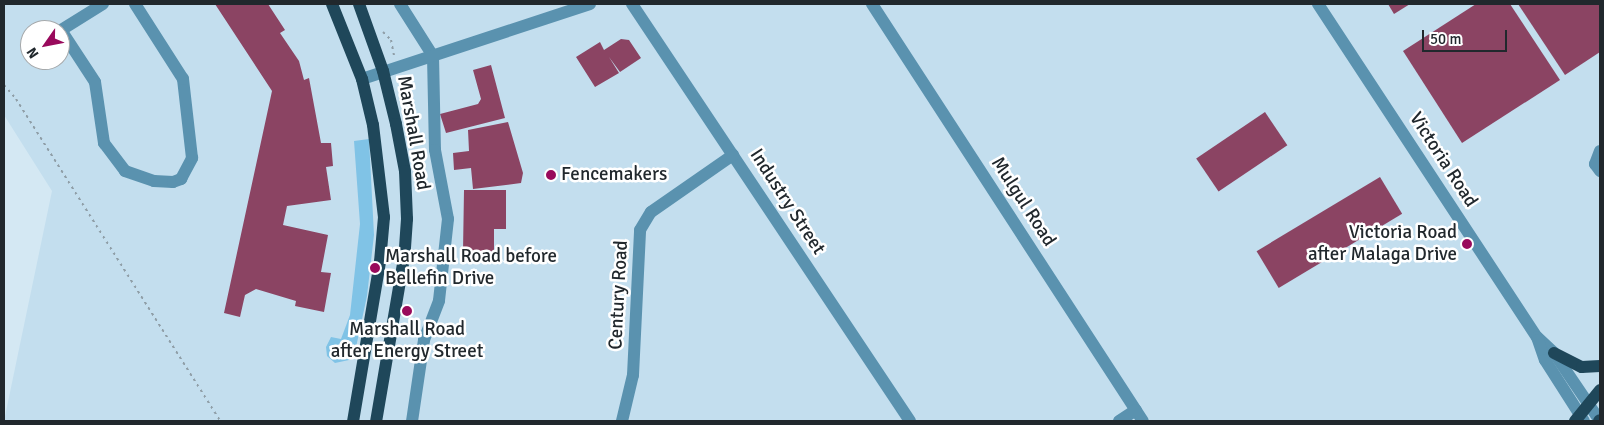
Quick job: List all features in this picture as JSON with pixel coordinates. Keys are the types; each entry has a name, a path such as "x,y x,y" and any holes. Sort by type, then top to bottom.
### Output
{"main road":[{"name":"Marshall Road","path":"332,4 362,79 381,167 384,217 380,262 353,421"},
{"name":"Marshall Road","path":"359,4 384,71 405,171 407,218 404,258 381,383 376,421"},
{"path":"1554,353 1582,367 1600,366"},
{"path":"360,378 381,383"},
{"path":"1580,419 1600,390"}],"street":[{"path":"103,4 61,30 95,82 104,143 125,171 154,181 173,182 181,179 192,158 183,79 135,4"},
{"path":"400,4 433,56 435,150 448,219 439,301 424,340 412,421"},
{"path":"362,79 590,4"},
{"name":"Industry Street","path":"632,4 910,421"},
{"name":"Mulgul Road","path":"872,4 1144,421"},
{"name":"Victoria Road","path":"1318,4 1537,337 1554,353 1600,421"},
{"path":"1600,151 1595,164 1600,171"},
{"name":"Century Road","path":"622,421 633,375 640,230 651,212 733,155"},
{"name":"Victoria Road","path":"1537,337 1545,360 1580,419"},
{"path":"1119,421 1136,410"}],"path":[{"path":"4,85 16,99 220,421"}],"shaded area":[{"path":"4,4 1600,4 1600,421 4,421 52,191 4,115"},
{"path":"369,139 374,235 367,296 355,352 349,360 335,363 327,356 326,347 331,337 341,339 350,315 360,224 354,141"}],"building":[{"path":"215,4 268,4 285,30 280,33 299,61 304,80 309,78 321,143 331,143 333,166 326,167 331,200 287,206 283,225 328,235 321,272 331,273 324,312 295,306 296,301 256,289 245,295 240,317 224,313 272,91"},
{"path":"1388,4 1410,4 1394,14"},
{"path":"1476,4 1510,4 1560,80 1462,143 1403,51"},
{"path":"1518,4 1600,4 1600,52 1565,75"},
{"path":"621,39 629,40 641,58 620,72 609,57 619,73 595,87 576,57 600,42 604,50"},
{"path":"491,65 505,118 446,133 440,114 478,104 481,99 473,70"},
{"path":"1265,112 1287,145 1219,192 1196,158"},
{"path":"508,122 523,173 521,183 473,189 471,168 454,170 453,153 469,151 468,130"},
{"path":"1380,177 1402,214 1279,288 1257,251"},
{"path":"464,190 506,190 506,229 494,229 494,252 463,251"}],"place":[{"name":"Fencemakers","path":"551,175"},
{"name":"Victoria Road after Malaga Drive","path":"1467,244"},
{"name":"Marshall Road before Bellefin Drive","path":"375,268"},
{"name":"Marshall Road after Energy Street","path":"407,311"}]}
